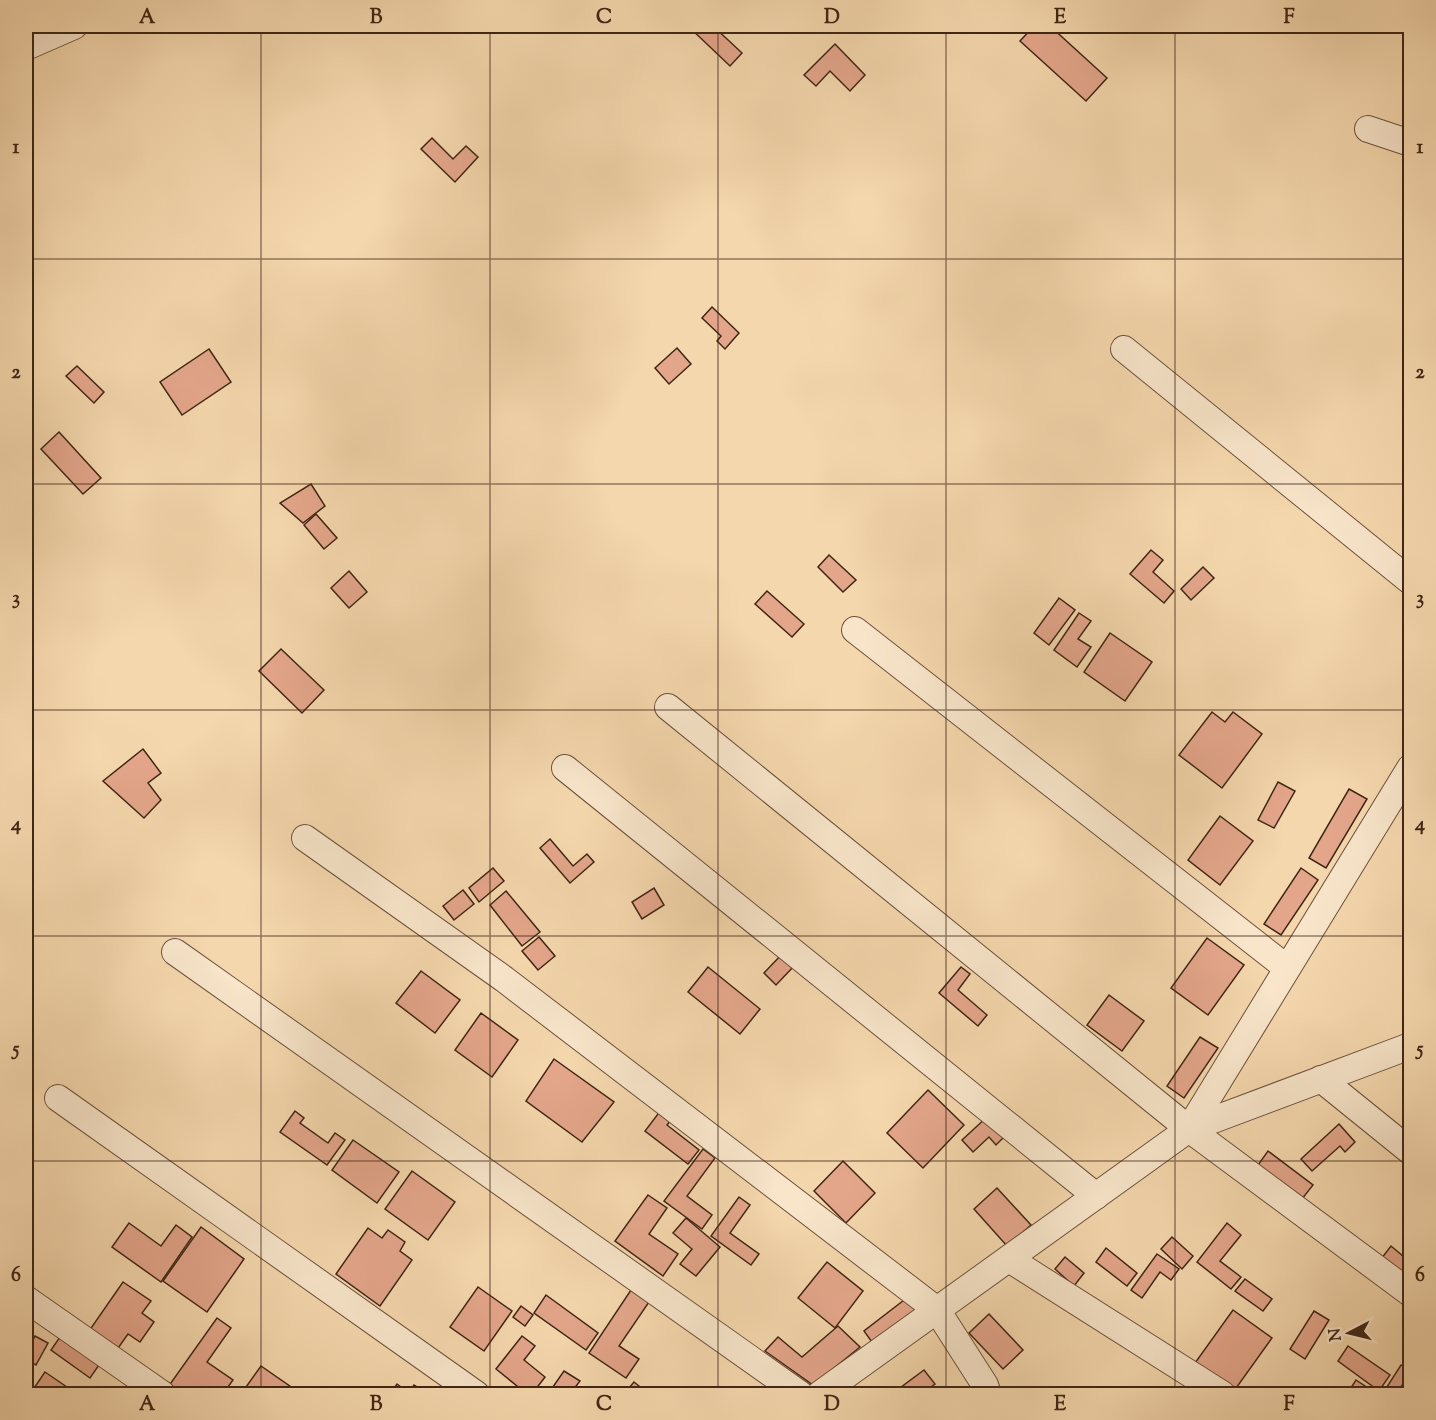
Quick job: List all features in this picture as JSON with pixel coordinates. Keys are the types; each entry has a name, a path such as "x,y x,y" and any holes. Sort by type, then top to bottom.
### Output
{"street":[{"path":"26,47 74,26"},
{"path":"1368,129 1410,143"},
{"path":"1124,350 1410,581"},
{"path":"855,630 1287,968"},
{"path":"668,707 1189,1129 1410,1293"},
{"path":"566,768 1096,1196"},
{"path":"1189,1129 1410,768"},
{"path":"305,838 504,979 937,1311 985,1385 988,1395"},
{"path":"175,952 800,1395"},
{"path":"820,1395 1189,1129 1410,1046"},
{"path":"1321,1079 1410,1151"},
{"path":"58,1098 476,1395"},
{"path":"1009,1259 1222,1395"},
{"path":"26,1299 162,1395"}],"building":[{"path":"688,26 713,26 742,53 730,66"},
{"path":"1034,26 1050,26 1107,78 1086,101 1020,41"},
{"path":"835,44 865,75 850,91 830,71 816,86 804,75"},
{"path":"432,138 453,159 466,146 478,157 455,182 421,149"},
{"path":"712,307 739,333 725,349 717,341 721,336 702,318"},
{"path":"677,348 691,364 669,384 655,368"},
{"path":"209,349 231,382 182,415 160,382"},
{"path":"77,366 104,392 94,403 66,376"},
{"path":"59,432 101,478 83,494 41,449"},
{"path":"311,484 325,506 303,523 280,503"},
{"path":"316,514 337,538 324,549 304,525"},
{"path":"1151,550 1163,560 1153,572 1174,591 1164,603 1130,574"},
{"path":"829,555 856,580 843,592 818,567"},
{"path":"1203,567 1214,578 1191,600 1181,589"},
{"path":"349,571 367,592 349,608 331,588"},
{"path":"767,591 804,624 792,637 755,604"},
{"path":"1059,598 1075,610 1049,645 1034,633"},
{"path":"1079,613 1091,621 1078,639 1091,647 1077,667 1054,650"},
{"path":"1110,633 1152,662 1125,701 1084,672"},
{"path":"281,649 324,690 302,713 259,671"},
{"path":"1212,712 1225,722 1233,712 1262,734 1222,788 1179,755"},
{"path":"143,749 161,773 148,783 161,800 144,818 103,781"},
{"path":"1278,782 1295,791 1274,828 1258,820"},
{"path":"1349,789 1367,799 1326,868 1309,858"},
{"path":"1220,816 1253,841 1220,885 1188,860"},
{"path":"550,839 573,866 587,854 594,862 570,883 540,848"},
{"path":"493,868 504,881 479,902 469,888"},
{"path":"1301,868 1318,880 1281,935 1264,924"},
{"path":"654,888 664,905 642,919 632,902"},
{"path":"463,890 474,904 454,920 443,906"},
{"path":"506,891 540,932 522,946 490,905"},
{"path":"539,937 555,956 538,970 522,951"},
{"path":"1207,938 1244,965 1208,1015 1171,988"},
{"path":"783,953 795,965 776,985 764,973"},
{"path":"708,967 760,1009 740,1034 688,992"},
{"path":"961,967 970,974 958,990 987,1015 978,1026 939,993"},
{"path":"421,971 460,1000 435,1033 396,1003"},
{"path":"1109,995 1144,1021 1122,1051 1087,1025"},
{"path":"481,1013 518,1040 492,1077 455,1050"},
{"path":"1200,1037 1218,1048 1184,1098 1167,1086"},
{"path":"554,1059 614,1102 582,1142 526,1101"},
{"path":"928,1090 964,1125 923,1168 887,1133"},
{"path":"661,1110 672,1119 667,1125 699,1150 688,1164 645,1131"},
{"path":"295,1111 304,1118 300,1123 328,1143 335,1133 345,1140 327,1165 280,1132"},
{"path":"988,1116 1006,1135 996,1145 989,1137 973,1152 962,1140"},
{"path":"1339,1124 1355,1142 1345,1152 1340,1146 1312,1171 1301,1159"},
{"path":"353,1140 399,1172 377,1203 332,1170"},
{"path":"703,1149 715,1158 687,1196 712,1215 702,1229 664,1201"},
{"path":"1268,1151 1313,1185 1302,1199 1258,1165"},
{"path":"843,1161 875,1193 846,1223 814,1191"},
{"path":"412,1171 455,1202 428,1240 385,1209"},
{"path":"997,1188 1031,1225 1007,1246 974,1209"},
{"path":"648,1195 667,1208 649,1234 678,1254 663,1276 615,1241"},
{"path":"739,1197 750,1205 730,1233 759,1254 751,1265 711,1236"},
{"path":"686,1218 720,1247 696,1276 680,1264 692,1249 673,1233"},
{"path":"129,1223 161,1246 176,1225 192,1237 161,1282 112,1247"},
{"path":"1227,1223 1241,1235 1220,1261 1241,1277 1231,1289 1197,1262"},
{"path":"201,1227 244,1259 207,1312 163,1281"},
{"path":"368,1228 382,1238 388,1230 405,1242 400,1251 412,1260 380,1306 336,1274"},
{"path":"1172,1237 1193,1256 1182,1269 1161,1249"},
{"path":"1391,1246 1410,1262 1401,1275 1381,1259"},
{"path":"1106,1248 1137,1273 1127,1286 1096,1262"},
{"path":"1157,1254 1179,1269 1171,1280 1160,1272 1142,1298 1131,1290"},
{"path":"1065,1257 1084,1273 1074,1286 1055,1269"},
{"path":"827,1262 863,1291 835,1328 798,1298"},
{"path":"1245,1279 1272,1299 1263,1311 1235,1291"},
{"path":"123,1282 151,1301 142,1313 154,1322 140,1342 128,1334 116,1351 89,1331"},
{"path":"478,1287 512,1311 484,1351 450,1327"},
{"path":"631,1290 649,1302 619,1346 639,1359 626,1378 589,1353"},
{"path":"546,1295 598,1333 586,1350 534,1313"},
{"path":"908,1297 918,1312 874,1345 864,1331"},
{"path":"521,1306 533,1315 525,1326 513,1317"},
{"path":"1233,1310 1272,1338 1234,1391 1195,1363"},
{"path":"1314,1311 1329,1320 1305,1359 1290,1349"},
{"path":"989,1314 1023,1350 1003,1369 969,1333"},
{"path":"217,1318 231,1328 207,1362 233,1380 223,1394 179,1394 168,1387"},
{"path":"838,1326 860,1347 813,1385 765,1351 778,1337 802,1357"},
{"path":"35,1336 48,1343 36,1365 26,1359 26,1354"},
{"path":"522,1336 535,1346 524,1360 545,1377 532,1394 527,1394 496,1369"},
{"path":"60,1337 99,1365 90,1378 51,1350"},
{"path":"1348,1346 1390,1375 1379,1391 1338,1361"},
{"path":"1401,1365 1410,1371 1401,1387 1410,1394 1383,1393"},
{"path":"261,1366 294,1389 290,1394 241,1394"},
{"path":"924,1370 935,1384 921,1394 905,1394 900,1388"},
{"path":"564,1371 580,1381 570,1394 548,1394"},
{"path":"45,1372 77,1394 30,1394"},
{"path":"1356,1380 1368,1388 1364,1394 1347,1394"},
{"path":"634,1382 649,1394 624,1394"},
{"path":"397,1384 409,1393 414,1385 428,1394 390,1394"}]}
